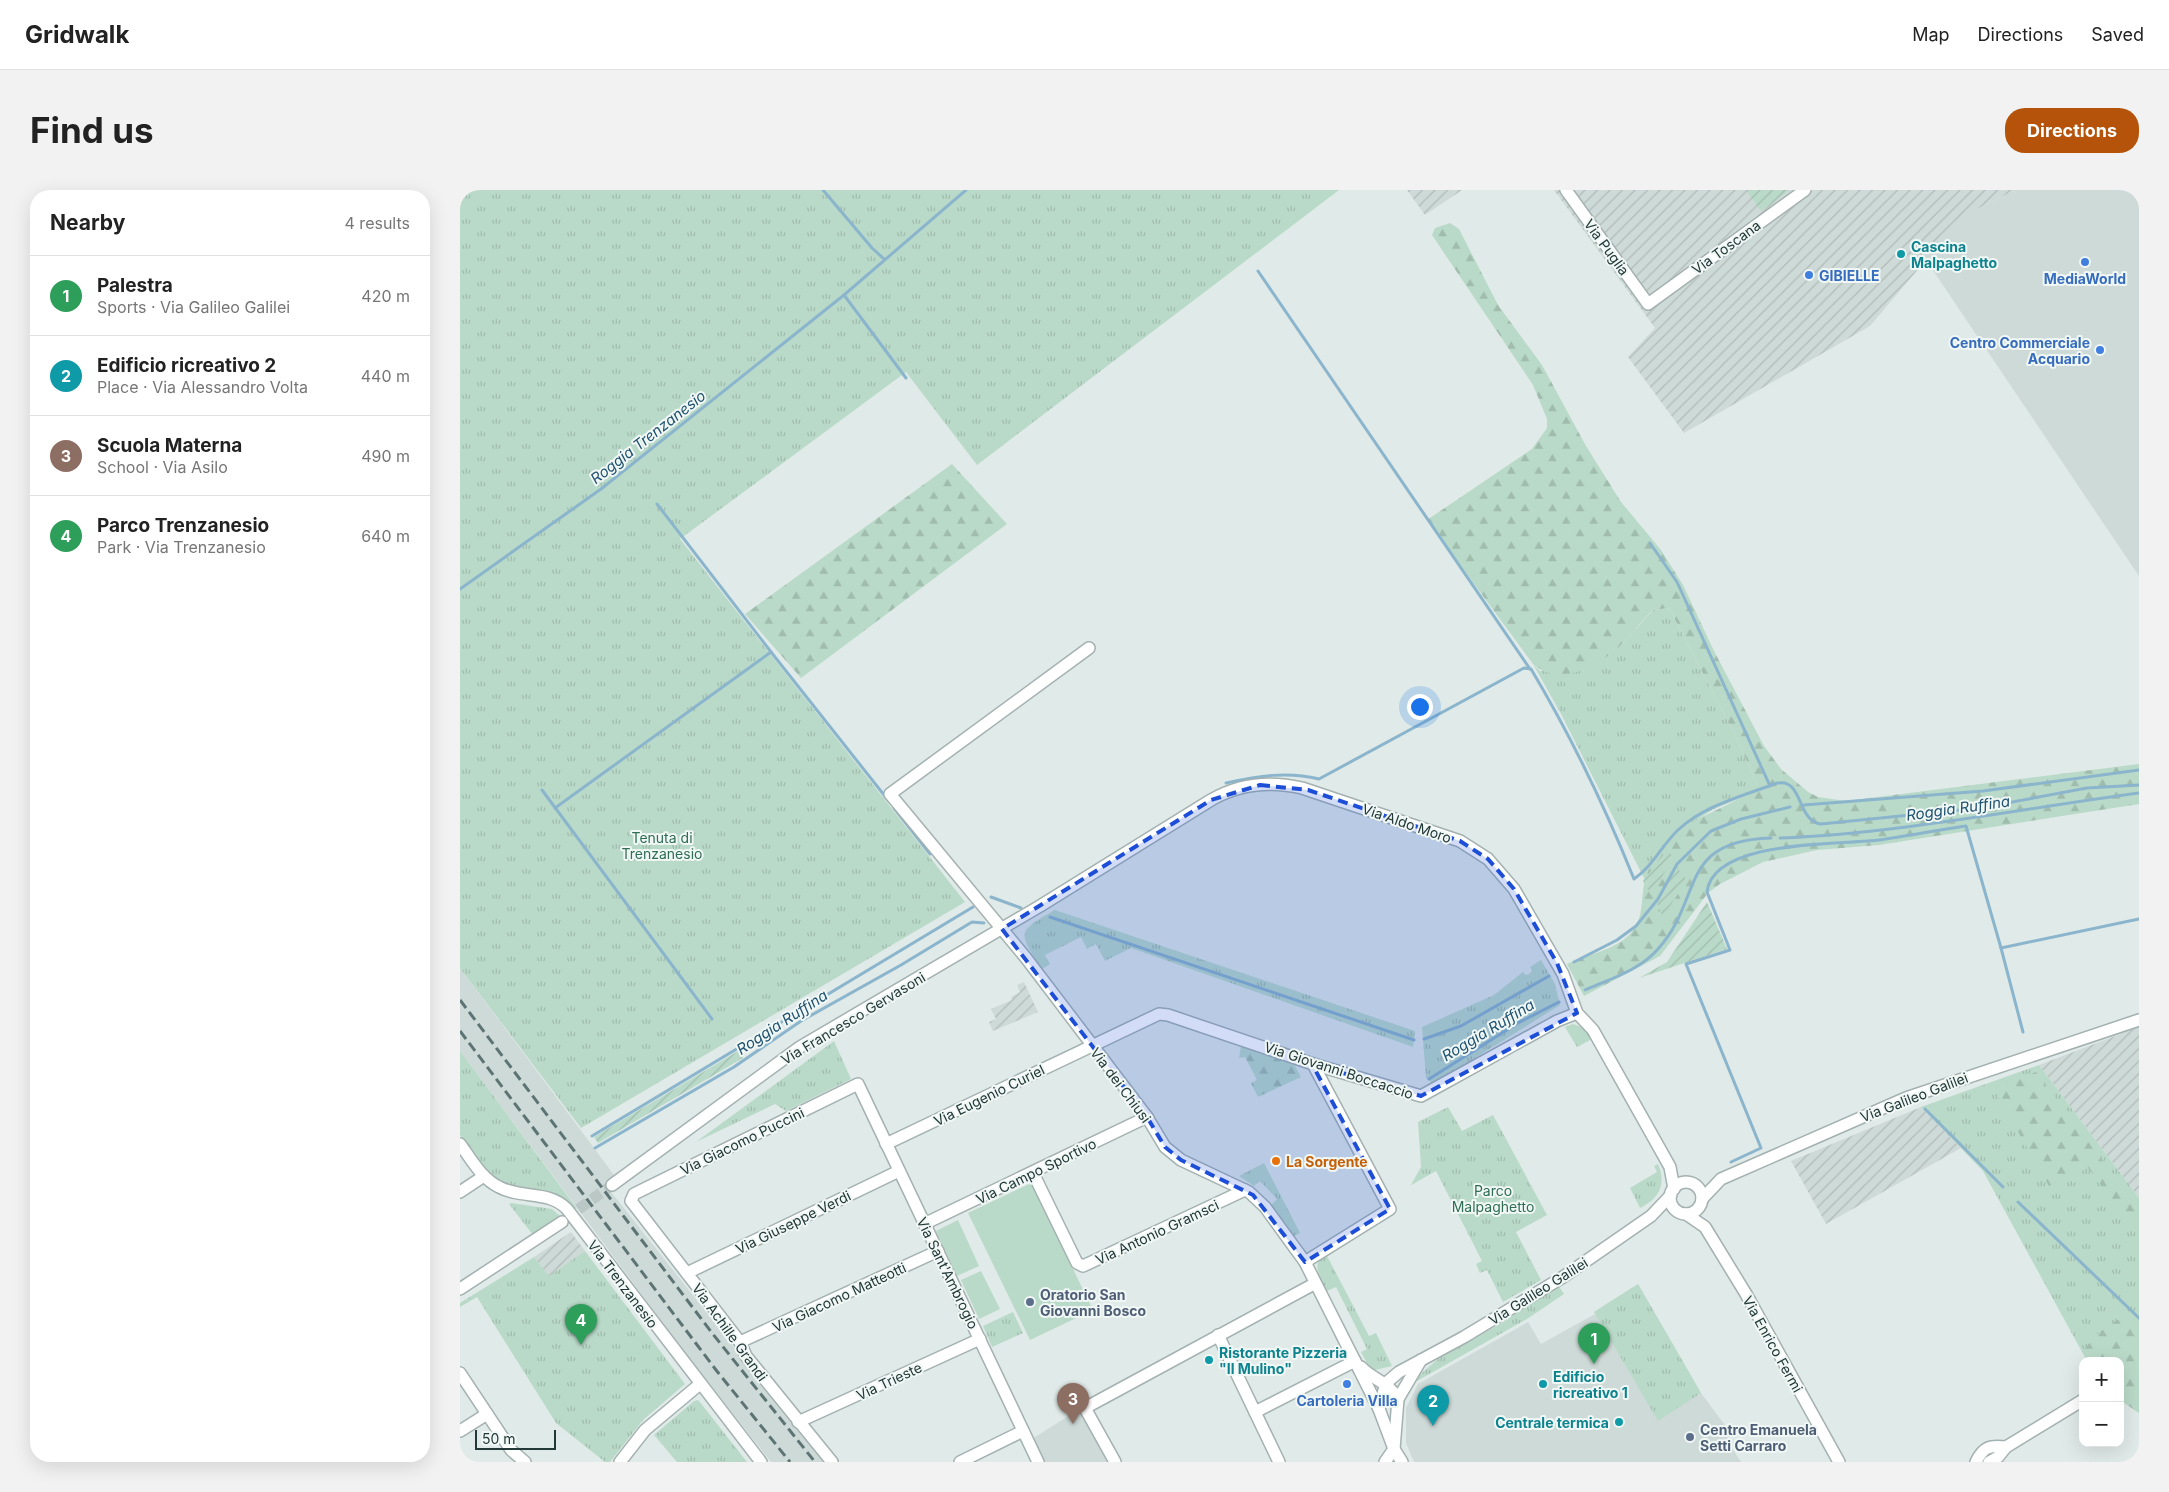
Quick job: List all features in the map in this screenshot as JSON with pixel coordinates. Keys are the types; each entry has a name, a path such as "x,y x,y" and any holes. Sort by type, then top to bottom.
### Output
{"street":[{"name":"Via Puglia","path":"1566,190 1648,304"},
{"name":"Via Toscana","path":"1648,304 1804,190"},
{"name":"Via dei Chiusi","path":"1089,648 890,794 1002,929 1147,1117 1162,1144 1175,1156 1245,1190 1265,1207 1304,1262 1379,1409 1394,1449 1402,1462"},
{"name":"Via Aldo Moro","path":"1002,929 1216,797 1244,788 1266,784 1284,784 1308,790 1460,841 1488,859 1514,889 1557,963 1569,988 1577,1013 1593,1030 1670,1167 1692,1184"},
{"name":"Via Francesco Gervasoni","path":"612,1185 800,1047 1002,929"},
{"name":"Via Giovanni Boccaccio","path":"1092,1046 1157,1014 1163,1014 1313,1064 1421,1096 1557,1021 1577,1013"},
{"name":"Via Galileo Galilei","path":"1702,1201 1721,1179 1906,1098 2139,1020"},
{"name":"Via Eugenio Curiel","path":"886,1144 1092,1046"},
{"path":"1304,1262 1390,1209 1313,1064"},
{"name":"Via Sant'Ambrogio","path":"858,1084 1038,1462"},
{"name":"Via Giacomo Puccini","path":"631,1201 634,1194 858,1084"},
{"name":"Via Campo Sportivo","path":"924,1224 1147,1117"},
{"name":"Via Trenzanesio","path":"460,1144 484,1176 507,1191 548,1197 562,1203 761,1462"},
{"name":"Via Aldo Moro","path":"1670,1167 1672,1192"},
{"name":"Via Giuseppe Verdi","path":"687,1273 899,1171"},
{"name":"Via Antonio Gramsci","path":"1033,1173 1077,1263 1083,1266 1245,1190"},
{"path":"460,1192 484,1176"},
{"path":"1705,1226 1672,1204 1672,1192 1679,1184 1692,1184 1721,1179"},
{"path":"1692,1184 1700,1191 1705,1226"},
{"name":"Via Galileo Galilei","path":"1386,1383 1399,1372 1513,1308 1652,1216 1672,1192"},
{"name":"Via Achille Grandi","path":"631,1201 740,1342 746,1356 832,1462"},
{"path":"1682,1212 1696,1211 1702,1201"},
{"name":"Via Galileo Galilei","path":"1652,1216 1682,1212"},
{"path":"460,1289 562,1222"},
{"name":"Via Enrico Fermi","path":"1705,1226 1746,1294 1839,1462"},
{"name":"Via Giacomo Matteotti","path":"740,1342 938,1251"},
{"path":"1115,1462 1085,1408 1314,1284"},
{"path":"1218,1335 1279,1462"},
{"name":"Via Trieste","path":"798,1422 980,1339"},
{"name":"Via dei Chiusi","path":"1354,1360 1366,1372 1386,1383"},
{"path":"1255,1412 1354,1360"},
{"name":"Via Galileo Galilei","path":"1398,1399 1421,1360"},
{"path":"460,1373 511,1450 525,1462"},
{"path":"1385,1462 1394,1449 1398,1399 1386,1383"},
{"path":"1379,1409 1386,1383"},
{"path":"620,1462 645,1430 700,1384"},
{"path":"1379,1409 1398,1399"},
{"path":"1990,1462 1998,1457 2006,1447 2080,1402"},
{"path":"460,1432 486,1414"},
{"path":"960,1462 1023,1430"},
{"path":"1976,1462 1981,1452 1992,1445 2006,1447"}],"highlighted area":[{"path":"1260,785 1308,790 1460,841 1488,859 1514,889 1557,963 1577,1013 1421,1096 1312,1064 1390,1209 1305,1262 1253,1195 1181,1160 1165,1147 1147,1117 1002,929 1211,800"}],"shaded area":[{"path":"1407,190 1462,190 1425,215"},
{"path":"1554,190 2015,190 1977,209 1926,260 1870,326 1684,433 1628,357 1655,328"},
{"path":"2015,190 2139,190 2139,576 1926,260 1977,209"},
{"path":"460,968 614,1175 604,1183 825,1462 771,1462 690,1359 460,1051"},
{"path":"1024,982 1038,1012 993,1031 989,1022 996,1019 991,1009 1012,1000 1011,997 1020,992 1017,985"},
{"path":"2139,1027 2139,1198 2039,1065"},
{"path":"1921,1107 1961,1148 1826,1224 1791,1161"},
{"path":"571,1232 585,1251 549,1277 534,1257"},
{"path":"1638,1284 1701,1393 1727,1428 1728,1442 1741,1462 1414,1462 1406,1443 1406,1408 1418,1384 1528,1322 1541,1344 1595,1314 1594,1312"},
{"path":"1081,1408 1110,1462 1042,1462 1032,1439"}],"green space":[{"name":"Tenuta di Trenzanesio","path":"460,190 1339,190 977,465 906,372 680,539 965,902 581,1128 460,968"},
{"path":"1746,190 1790,190 1761,211"},
{"path":"1450,223 1459,229 1498,305 1542,365 1586,446 1621,502 1661,550 1683,585 1714,651 1764,746 1781,769 1808,792 1818,797 1846,801 2139,764 2139,804 1879,845 1817,850 1763,862 1720,884 1708,893 1660,956 1584,996 1567,964 1616,945 1629,935 1638,923 1647,874 1657,856 1674,835 1682,828 1744,796 1757,784 1737,739 1669,608 1653,610 1619,647 1589,667 1578,672 1566,674 1554,674 1543,671 1533,664 1427,520 1532,449 1547,428 1547,419 1533,385 1432,235 1435,228"},
{"path":"952,464 1007,524 801,678 745,614"},
{"path":"1669,608 1737,739 1757,784 1755,790 1749,794 1712,810 1674,835 1645,880 1561,714 1533,664 1540,671 1606,657 1620,646 1653,610"},
{"path":"1667,850 1674,857 1651,895 1643,881"},
{"path":"1676,867 1687,880 1663,917 1656,901"},
{"path":"1707,902 1727,949 1639,978 1667,962"},
{"path":"1055,910 1415,1031 1413,1047 1131,948 1105,961 1096,944 1087,949 1081,937 1045,955 1050,964 1042,969 1028,947 1025,934 1033,923"},
{"path":"1541,960 1555,984 1560,1005 1433,1084 1426,1078 1422,1027 1494,995 1523,972 1526,975 1529,974 1532,971 1530,967"},
{"path":"1573,1024 1584,1028 1592,1039 1577,1047 1565,1027"},
{"path":"834,1041 851,1079 786,1111 775,1104 696,1142"},
{"path":"1241,1046 1294,1064 1301,1077 1258,1097 1251,1083 1257,1080 1245,1057 1239,1058"},
{"path":"460,1051 578,1210 558,1195 516,1188 500,1183 486,1171 460,1135"},
{"path":"738,1051 743,1058 598,1143 594,1137"},
{"path":"2039,1065 2139,1198 2139,1413 2124,1403 2124,1357 2085,1357 1983,1171 1921,1107"},
{"path":"2036,1072 2139,1210 2139,1233 2088,1168 2049,1186 1993,1088"},
{"name":"Parco Malpaghetto","path":"1448,1107 1462,1131 1493,1115 1547,1215 1516,1232 1541,1280 1503,1302 1487,1270 1480,1273 1476,1264 1482,1261 1436,1171 1411,1185 1421,1167 1418,1122"},
{"path":"1264,1163 1300,1233 1294,1236 1271,1205 1277,1199 1260,1181 1254,1186 1239,1176"},
{"path":"1658,1164 1662,1178 1660,1190 1652,1200 1640,1208 1630,1188 1657,1172 1654,1166"},
{"path":"1031,1183 1093,1310 1030,1340 968,1213"},
{"path":"509,1204 552,1209 560,1216 533,1235"},
{"path":"958,1220 979,1266 957,1276 936,1231"},
{"path":"585,1251 685,1384 643,1420 610,1462 605,1462 556,1423 477,1297 460,1307 460,1303 534,1257 549,1276"},
{"path":"1326,1254 1369,1336 1376,1333 1392,1366 1375,1370 1368,1365 1361,1352 1367,1349 1336,1287 1327,1291 1319,1276 1318,1262"},
{"path":"981,1271 1000,1309 979,1319 961,1280"},
{"path":"1638,1284 1701,1393 1658,1421 1594,1312"},
{"path":"1558,1285 1564,1294 1527,1319 1417,1381 1415,1379 1438,1359 1505,1321"},
{"path":"1013,1312 1023,1333 992,1347 983,1326"},
{"path":"2135,1313 2139,1315 2139,1413 2124,1403 2124,1357 2085,1357 2083,1352 2093,1338 2119,1319"},
{"path":"698,1400 747,1462 677,1462 654,1435 694,1401"}],"waterway":[{"path":"823,190 872,248 884,259"},
{"name":"Roggia Trenzanesio","path":"460,589 601,489 844,295 966,190"},
{"path":"1258,271 1530,669"},
{"name":"Roggia Trenzanesio","path":"844,295 906,378"},
{"path":"657,504 771,652"},
{"path":"1650,543 1677,582 1770,786"},
{"path":"555,808 771,652 888,800"},
{"path":"1226,783 1272,775 1295,775 1319,779 1524,668 1531,669 1574,746 1634,879 1647,868 1672,836 1689,821 1725,802 1777,783"},
{"path":"1804,805 1983,791 2139,770"},
{"path":"1779,783 1787,784 1792,788 1808,816 1813,821 1821,824 1980,808 2087,788 2139,785"},
{"path":"542,790 712,1019"},
{"name":"Roggia Ruffina","path":"1780,838 1915,826 2139,793"},
{"path":"1574,962 1617,940 1636,926 1658,899 1677,864 1711,831 1741,819 1790,807"},
{"path":"894,808 930,854"},
{"path":"1731,1162 1761,1148 1686,964 1730,950 1707,892 1715,875 1731,862 1754,854 1781,848 1879,840 1966,826 2001,948 2139,919"},
{"name":"Roggia Ruffina","path":"1585,990 1643,963 1658,949 1672,930 1697,875 1706,861 1720,849 1741,842 1771,838"},
{"path":"991,897 1021,908"},
{"path":"592,1136 973,907"},
{"path":"1050,917 1414,1040"},
{"name":"Roggia Ruffina","path":"595,1148 734,1067 801,1021 901,965 972,922 984,923"},
{"path":"2001,948 2023,1032"},
{"path":"1424,1039 1461,1026 1549,976"},
{"name":"Roggia Ruffina","path":"1429,1079 1518,1023 1559,1002"},
{"path":"1925,1109 2003,1187"},
{"path":"2018,1202 2139,1318"}],"tunnel":[{"path":"565,1219 612,1185"}],"railway":[{"path":"460,1000 712,1333 815,1462"},
{"path":"460,1031 716,1370 790,1462"}],"place":[{"name":"Cascina Malpaghetto","path":"1901,254"},
{"name":"MediaWorld","path":"2085,262"},
{"name":"GIBIELLE","path":"1809,275"},
{"name":"Centro Commerciale Acquario","path":"2100,350"},
{"name":"La Sorgente","path":"1276,1161"},
{"name":"Oratorio San Giovanni Bosco","path":"1030,1302"},
{"name":"Parco Trenzanesio","path":"581,1345"},
{"name":"Ristorante Pizzeria \"Il Mulino\"","path":"1209,1360"},
{"name":"Palestra","path":"1594,1364"},
{"name":"Cartoleria Villa","path":"1347,1384"},
{"name":"Edificio ricreativo 1","path":"1543,1384"},
{"name":"Centrale termica","path":"1619,1422"},
{"name":"Scuola Materna","path":"1073,1424"},
{"name":"Edificio ricreativo 2","path":"1433,1426"},
{"name":"Centro Emanuela Setti Carraro","path":"1690,1437"}]}
